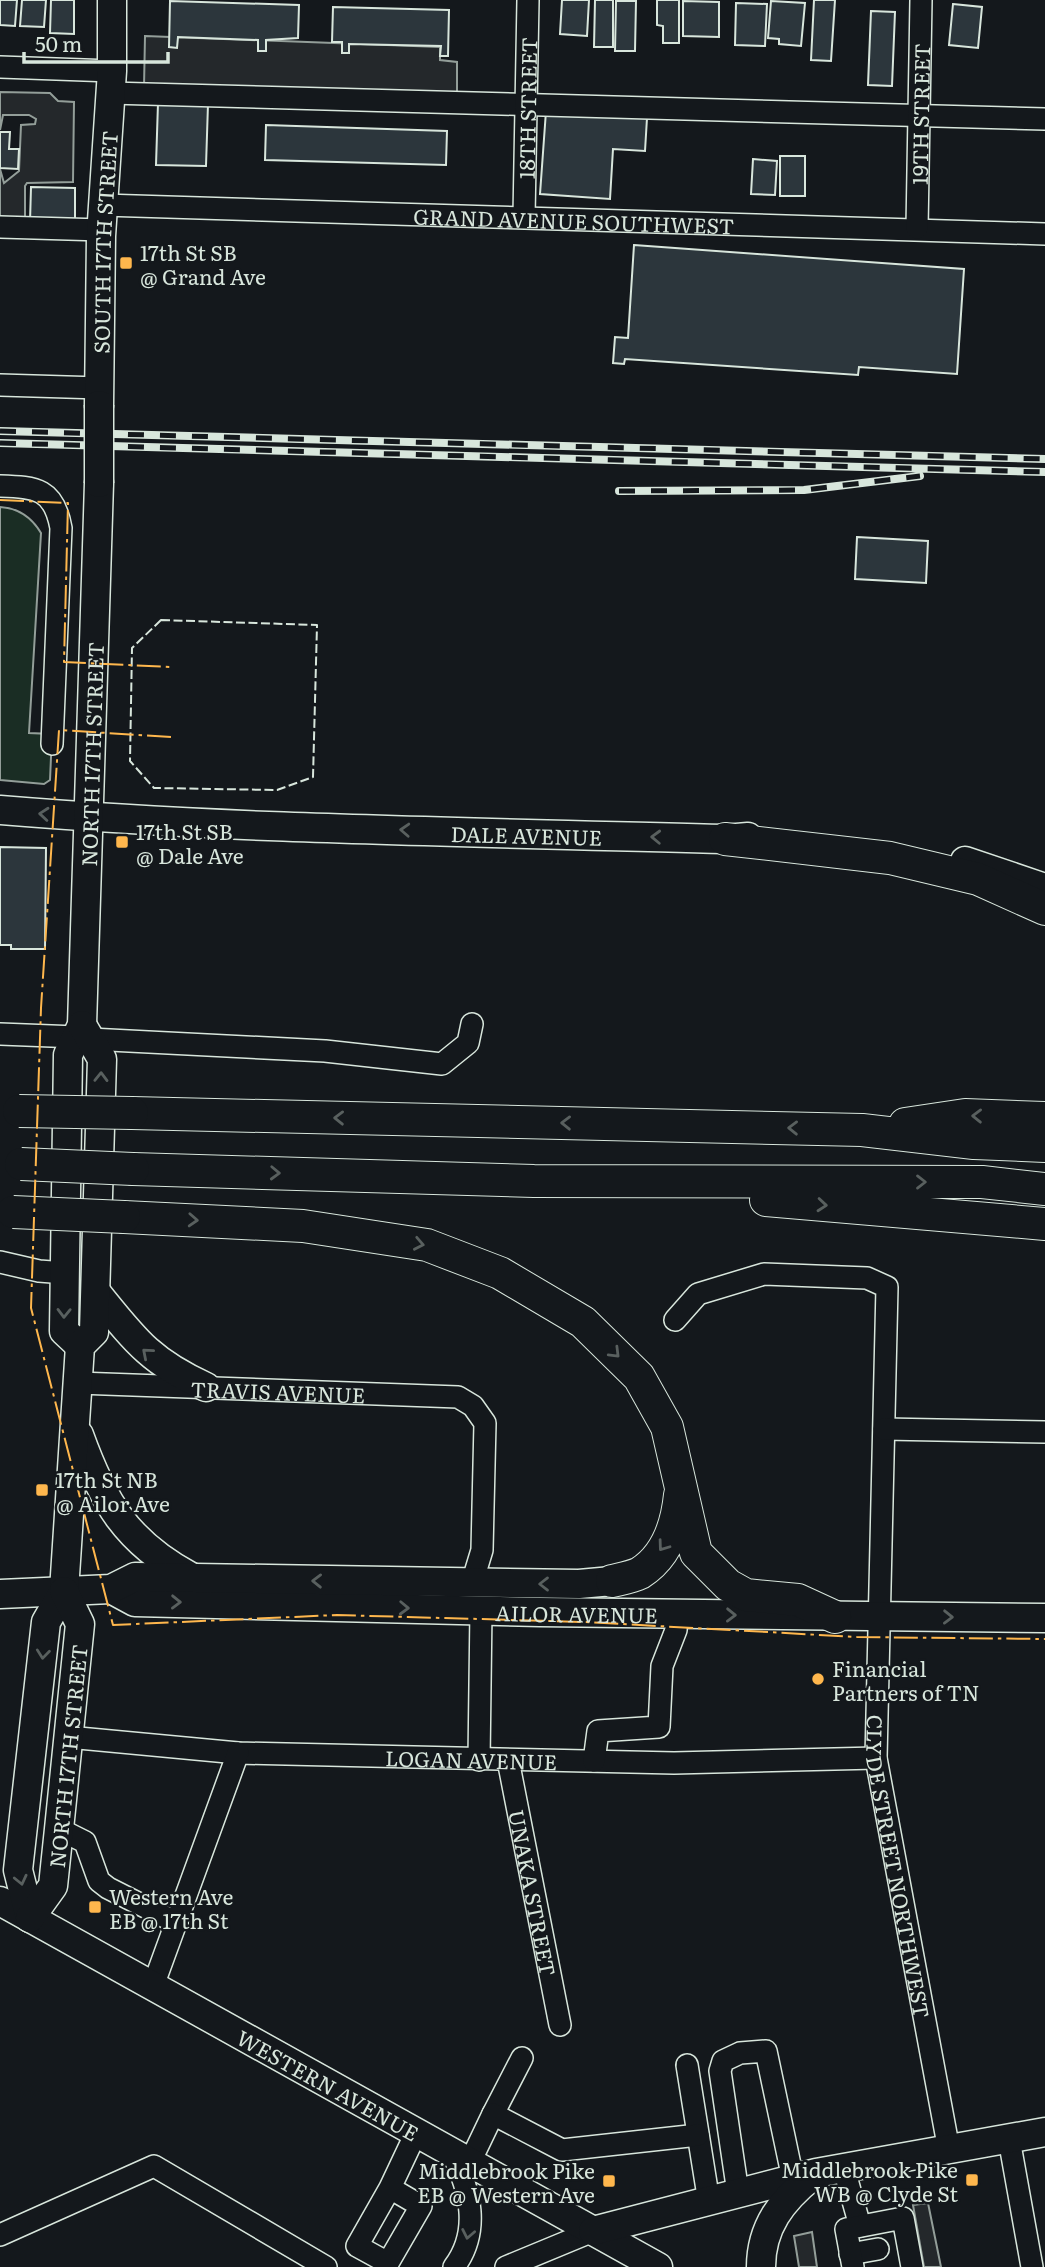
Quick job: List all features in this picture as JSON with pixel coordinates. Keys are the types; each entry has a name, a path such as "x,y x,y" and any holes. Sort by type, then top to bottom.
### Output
{"highway":[{"path":"725,839 890,858 978,879 1045,909"},
{"path":"9,1111 862,1130 974,1143 1045,1146"},
{"path":"862,1130 965,1115 1045,1118"},
{"path":"10,1164 534,1181 982,1182 1045,1189"},
{"path":"534,1181 1045,1224"},
{"path":"7,1212 303,1226 427,1245 500,1273 583,1322 639,1377 667,1427 696,1553 728,1585 746,1595 798,1600 835,1617"},
{"path":"612,1581 639,1573 664,1547 677,1525 682,1487"}],"main road":[{"name":"SOUTH 17TH STREET","path":"99,483 102,218 111,82 112,0"},
{"name":"NORTH 17TH STREET","path":"80,1346 64,1331 68,1055 83,1033 99,483"},
{"name":"DALE AVENUE","path":"0,810 89,817 459,833 725,839 785,833 862,840 926,851 980,864 1045,888"},
{"name":"NORTH 17TH STREET","path":"30,1918 18,1870 46,1622 64,1591 80,1346 94,1332 102,1059 83,1033"},
{"path":"96,1292 129,1336 151,1357 175,1373 206,1387"},
{"path":"75,1424 96,1482 122,1525 160,1560 193,1578"},
{"name":"AILOR AVENUE","path":"0,1594 111,1589 135,1577 472,1583 612,1581"},
{"name":"AILOR AVENUE","path":"111,1589 135,1602 835,1617 1045,1618"},
{"name":"NORTH 17TH STREET","path":"30,1918 53,1886 59,1829 80,1624 64,1591"},
{"name":"WESTERN AVENUE","path":"0,1901 658,2267"},
{"path":"593,2231 804,2176 1045,2132"},
{"path":"761,2267 762,2242 779,2209 804,2176"}],"street":[{"name":"18TH STREET","path":"524,216 528,0"},
{"name":"19TH STREET","path":"917,228 920,0"},
{"path":"0,67 111,82 526,107 1045,119"},
{"name":"GRAND AVENUE SOUTHWEST","path":"0,227 102,218 524,216 1045,234"},
{"path":"0,385 99,397"},
{"path":"0,486 27,487 48,495 58,507 61,528 52,744"},
{"path":"0,1034 83,1033 325,1051 442,1064 468,1043 472,1024"},
{"path":"0,1262 39,1271 65,1273"},
{"name":"CLYDE STREET NORTHWEST","path":"675,1320 698,1294 764,1274 867,1278 887,1287 876,1758 949,2150"},
{"name":"TRAVIS AVENUE","path":"78,1382 458,1397 473,1406 485,1423 482,1550 472,1583"},
{"path":"884,1429 1045,1432"},
{"path":"479,1760 481,1610"},
{"path":"594,1761 598,1731 659,1727 662,1666 676,1630 677,1614"},
{"name":"LOGAN AVENUE","path":"68,1737 238,1753 479,1760 778,1763 876,1758"},
{"path":"153,1986 238,1753"},
{"name":"UNAKA STREET","path":"508,1760 560,2025"},
{"path":"59,1829 85,1842 99,1881 177,1923"},
{"path":"738,2193 720,2071 723,2061 740,2053 766,2051 804,2176"},
{"path":"454,2267 465,2250 471,2219 461,2157 494,2114 522,2058"},
{"path":"687,2065 709,2202"},
{"path":"494,2114 562,2150 698,2135"},
{"path":"390,2188 421,2206 388,2263 369,2261 357,2246 390,2188 416,2133"},
{"path":"1009,2139 1032,2267"},
{"path":"0,2235 154,2166 326,2267"},
{"path":"844,2169 860,2226"},
{"path":"903,2218 895,2247 851,2260 846,2230 903,2218"},
{"path":"506,2267 593,2231"},
{"path":"895,2247 912,2267"}],"green space":[{"path":"0,507 13,509 24,515 41,533 29,733 52,734 50,780 44,784 0,780"}],"shaded area":[{"path":"145,36 440,47 440,60 457,62 457,93 144,87"},
{"path":"0,92 50,93 58,101 74,102 73,182 27,183 25,220 0,220 0,169 4,183 19,171 21,125 35,124 36,119 29,115 3,115 0,130"},
{"path":"928,2203 941,2267 924,2267 913,2205"},
{"path":"812,2232 817,2267 799,2267 794,2236"}],"building":[{"path":"0,0 17,0 15,26 0,25"},
{"path":"22,0 46,0 44,27 20,26"},
{"path":"51,0 74,0 74,34 50,33"},
{"path":"562,0 589,0 587,36 560,34"},
{"path":"595,0 613,0 613,47 594,47"},
{"path":"657,0 679,0 679,43 663,43 663,26 657,25"},
{"path":"814,0 835,0 831,61 811,60"},
{"path":"170,1 299,5 298,38 266,40 266,51 258,51 258,40 178,37 177,48 169,47"},
{"path":"616,1 636,1 635,51 615,51"},
{"path":"683,1 719,2 719,37 683,36"},
{"path":"771,1 805,3 801,46 779,44 779,39 768,38"},
{"path":"736,3 767,4 765,46 735,45"},
{"path":"953,4 982,7 978,48 949,45"},
{"path":"333,7 449,10 448,56 440,56 441,46 349,44 349,53 342,53 342,42 332,42"},
{"path":"871,11 895,12 892,86 868,85"},
{"path":"158,103 208,104 206,166 156,165"},
{"path":"546,111 647,118 645,151 613,149 610,199 540,194"},
{"path":"266,125 447,131 446,165 265,160"},
{"path":"0,132 10,132 9,149 19,149 18,169 0,168"},
{"path":"780,156 805,156 805,196 780,196"},
{"path":"753,159 777,161 775,195 751,194"},
{"path":"31,187 75,188 75,223 30,222"},
{"path":"634,245 964,269 957,374 859,367 858,375 625,359 624,364 613,363 615,337 628,338"},
{"path":"857,537 928,541 926,583 855,579"},
{"path":"0,847 46,848 45,949 11,949 11,945 0,945"}],"railway":[{"path":"0,431 1045,459"},
{"path":"0,443 1045,472"},
{"path":"619,491 804,490 920,476"}],"fence":[{"path":"161,620 317,625 313,777 277,790 154,788 130,761 132,648 161,620"}],"power":[{"path":"0,500 68,503 64,662 171,667"},
{"path":"171,737 59,730 41,1008 31,1308 113,1625 337,1615 585,1622 857,1637 1045,1639"}],"place":[{"name":"17th St SB @ Grand Ave","path":"126,263"},
{"name":"17th St SB @ Dale Ave","path":"122,842"},
{"name":"17th St NB @ Ailor Ave","path":"42,1490"},
{"name":"Financial Partners of TN","path":"818,1679"},
{"name":"Western Ave EB @ 17th St","path":"95,1907"},
{"name":"Middlebrook Pike WB @ Clyde St","path":"972,2180"},
{"name":"Middlebrook Pike EB @ Western Ave","path":"609,2181"}]}
